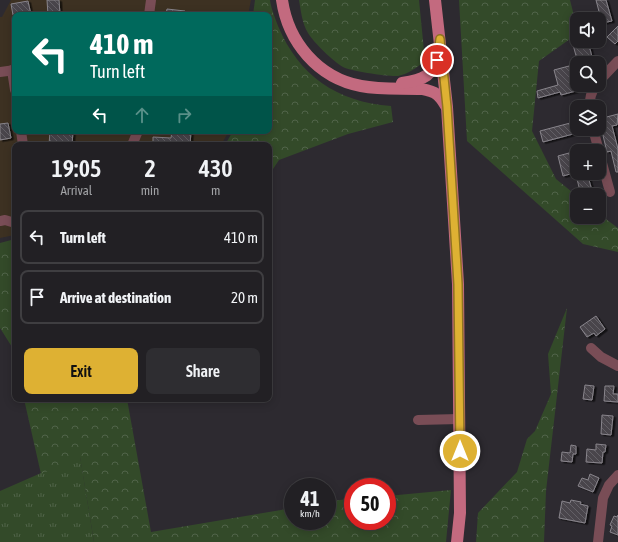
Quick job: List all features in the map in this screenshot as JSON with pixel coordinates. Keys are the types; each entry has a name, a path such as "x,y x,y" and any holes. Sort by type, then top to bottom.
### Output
{"main road":[{"path":"282,0 290,30 305,54 316,66 331,75 360,86 375,88 422,89 432,91 440,95 447,107"},
{"path":"435,0 447,107 458,284 460,513 457,542"},
{"path":"375,88 416,81 427,76 437,60 440,39"}],"street":[{"path":"149,12 151,0"},
{"path":"606,73 618,61"},
{"path":"0,72 12,70"},
{"path":"606,177 610,192"},
{"path":"0,221 5,220 12,223"},
{"path":"590,348 601,357 618,366"},
{"path":"418,420 460,419"},
{"path":"598,542 603,498 609,485 618,475"}],"shaded area":[{"path":"11,0 251,0 249,12 12,12 12,134 227,134 223,142 12,142 12,236 0,238 0,17 2,17"}],"green space":[{"path":"255,0 270,0 278,26 287,44 297,59 309,72 322,83 337,92 354,99 391,106 393,122 348,134 279,160 272,170 272,142 227,142 231,134 272,134 272,12 253,12"},
{"path":"299,0 419,0 425,61 413,70 398,76 387,76 347,69 334,61 324,52 308,33 303,21"},
{"path":"459,0 570,0 573,12 570,12 570,39 539,61 532,131 556,179 570,190 570,224 606,224 606,219 618,228 618,252 583,244 467,141"},
{"path":"12,240 12,347 0,328 0,243"},
{"path":"567,308 546,491 544,542 476,542 478,513 517,472 527,439 535,431 551,394 548,354"},
{"path":"25,402 128,402 151,532 284,510 284,530 336,530 336,501 344,499 344,530 396,530 396,495 451,490 446,542 94,542 80,457 41,474"},
{"path":"80,456 94,542 0,542 0,491"}],"building":[{"path":"47,0 59,0 60,12 48,12"},
{"path":"596,0 606,0 612,21 606,22 606,12 599,12"},
{"path":"28,1 30,12 12,12 11,4"},
{"path":"167,9 185,11 185,12 166,12"},
{"path":"618,26 618,41 615,44 607,37"},
{"path":"574,48 590,48 592,56 576,56"},
{"path":"569,66 570,92 572,92 561,95 560,92 538,98 537,91 558,85 554,70"},
{"path":"618,114 617,125 612,126 618,149 618,172 616,172 611,151 607,152 603,136 606,136 606,117"},
{"path":"8,123 11,138 0,140 0,124"},
{"path":"570,123 570,135 543,142 540,131"},
{"path":"50,134 73,134 72,142 49,142"},
{"path":"172,134 191,134 190,142 153,142 153,137 171,138"},
{"path":"569,153 570,174 563,176 558,156"},
{"path":"577,180 589,180 591,188 579,188"},
{"path":"596,316 605,329 596,336 594,333 587,337 580,327"},
{"path":"585,385 594,386 592,400 583,399"},
{"path":"605,386 614,386 613,394 618,394 618,402 604,401"},
{"path":"602,415 613,416 611,435 601,434"},
{"path":"596,444 606,445 605,452 603,452 602,463 586,462 587,449 596,450"},
{"path":"571,445 576,446 576,454 573,454 572,462 561,461 562,452 570,453"},
{"path":"590,474 599,478 593,492 578,486 582,478 588,480"},
{"path":"571,500 581,502 580,504 588,506 585,523 559,518 562,501 570,503"},
{"path":"618,515 618,535 610,532 612,526 610,525 614,516 617,517"}],"route":[{"path":"437,60 440,39 447,107 458,284 460,451"}]}
